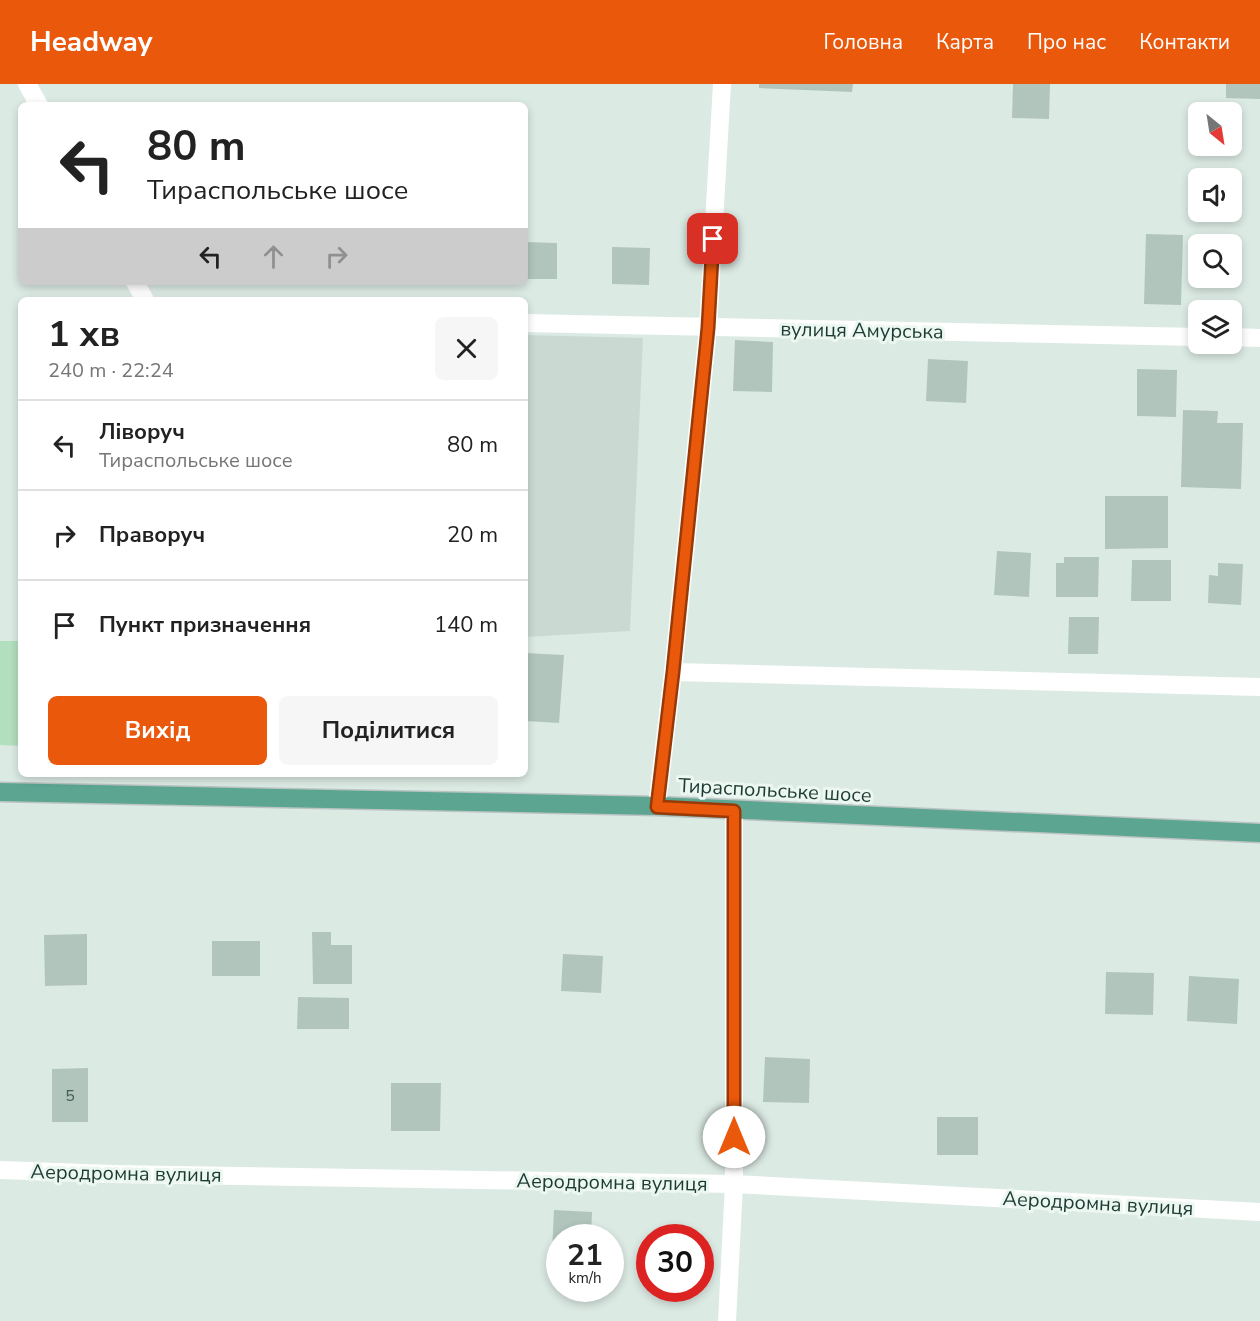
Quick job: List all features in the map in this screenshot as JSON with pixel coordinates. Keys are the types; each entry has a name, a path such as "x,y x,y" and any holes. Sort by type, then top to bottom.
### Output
{"main road":[{"name":"Тираспольське шосе","path":"0,792 657,807 1260,833"}],"street":[{"path":"27,84 37,102"},
{"path":"657,807 708,328 722,84"},
{"name":"вулиця Амурська","path":"528,323 1188,337"},
{"path":"1242,337 1260,338"},
{"path":"673,672 1260,687"},
{"path":"727,1321 734,1184 734,811"},
{"name":"Аеродромна вулиця","path":"0,1170 734,1184 1260,1212"}],"shaded area":[{"path":"528,335 643,338 630,631 528,637"}],"green space":[{"path":"0,641 18,641 18,746 0,745"}],"building":[{"path":"759,84 853,84 852,92 759,88"},
{"path":"1013,84 1050,84 1049,119 1012,118"},
{"path":"1226,84 1260,84 1260,99 1226,98"},
{"path":"1146,234 1183,235 1181,305 1144,304"},
{"path":"528,242 557,243 557,279 528,279"},
{"path":"612,247 650,248 649,285 612,284"},
{"path":"735,340 773,342 772,392 733,391"},
{"path":"928,359 968,361 966,403 926,401"},
{"path":"1137,369 1177,370 1176,417 1137,416"},
{"path":"1183,410 1218,411 1217,423 1243,423 1241,489 1181,487"},
{"path":"1105,496 1168,496 1168,548 1105,549"},
{"path":"997,551 1031,553 1029,597 994,595"},
{"path":"1064,557 1099,557 1098,597 1056,597 1056,563 1064,563"},
{"path":"1132,560 1171,560 1171,601 1131,601"},
{"path":"1218,563 1243,564 1241,605 1208,603 1209,575 1218,576"},
{"path":"1069,617 1099,617 1098,654 1068,654"},
{"path":"528,653 564,655 559,723 528,721"},
{"path":"312,932 331,932 331,945 352,945 352,984 313,984"},
{"path":"87,934 87,985 45,986 44,935"},
{"path":"212,941 260,941 260,976 212,976"},
{"path":"563,954 603,956 601,993 561,991"},
{"path":"1106,972 1154,973 1153,1015 1105,1014"},
{"path":"1189,976 1239,979 1237,1024 1187,1021"},
{"path":"298,997 349,998 349,1029 297,1029"},
{"path":"765,1057 810,1059 809,1103 763,1102"},
{"path":"88,1068 88,1122 52,1122 52,1069"},
{"path":"391,1083 441,1083 440,1131 391,1131"},
{"path":"937,1117 978,1117 978,1155 937,1155"},
{"path":"554,1210 592,1212 592,1224 553,1224"}],"route":[{"path":"713,239 708,328 657,807 734,811 734,1137"}]}
